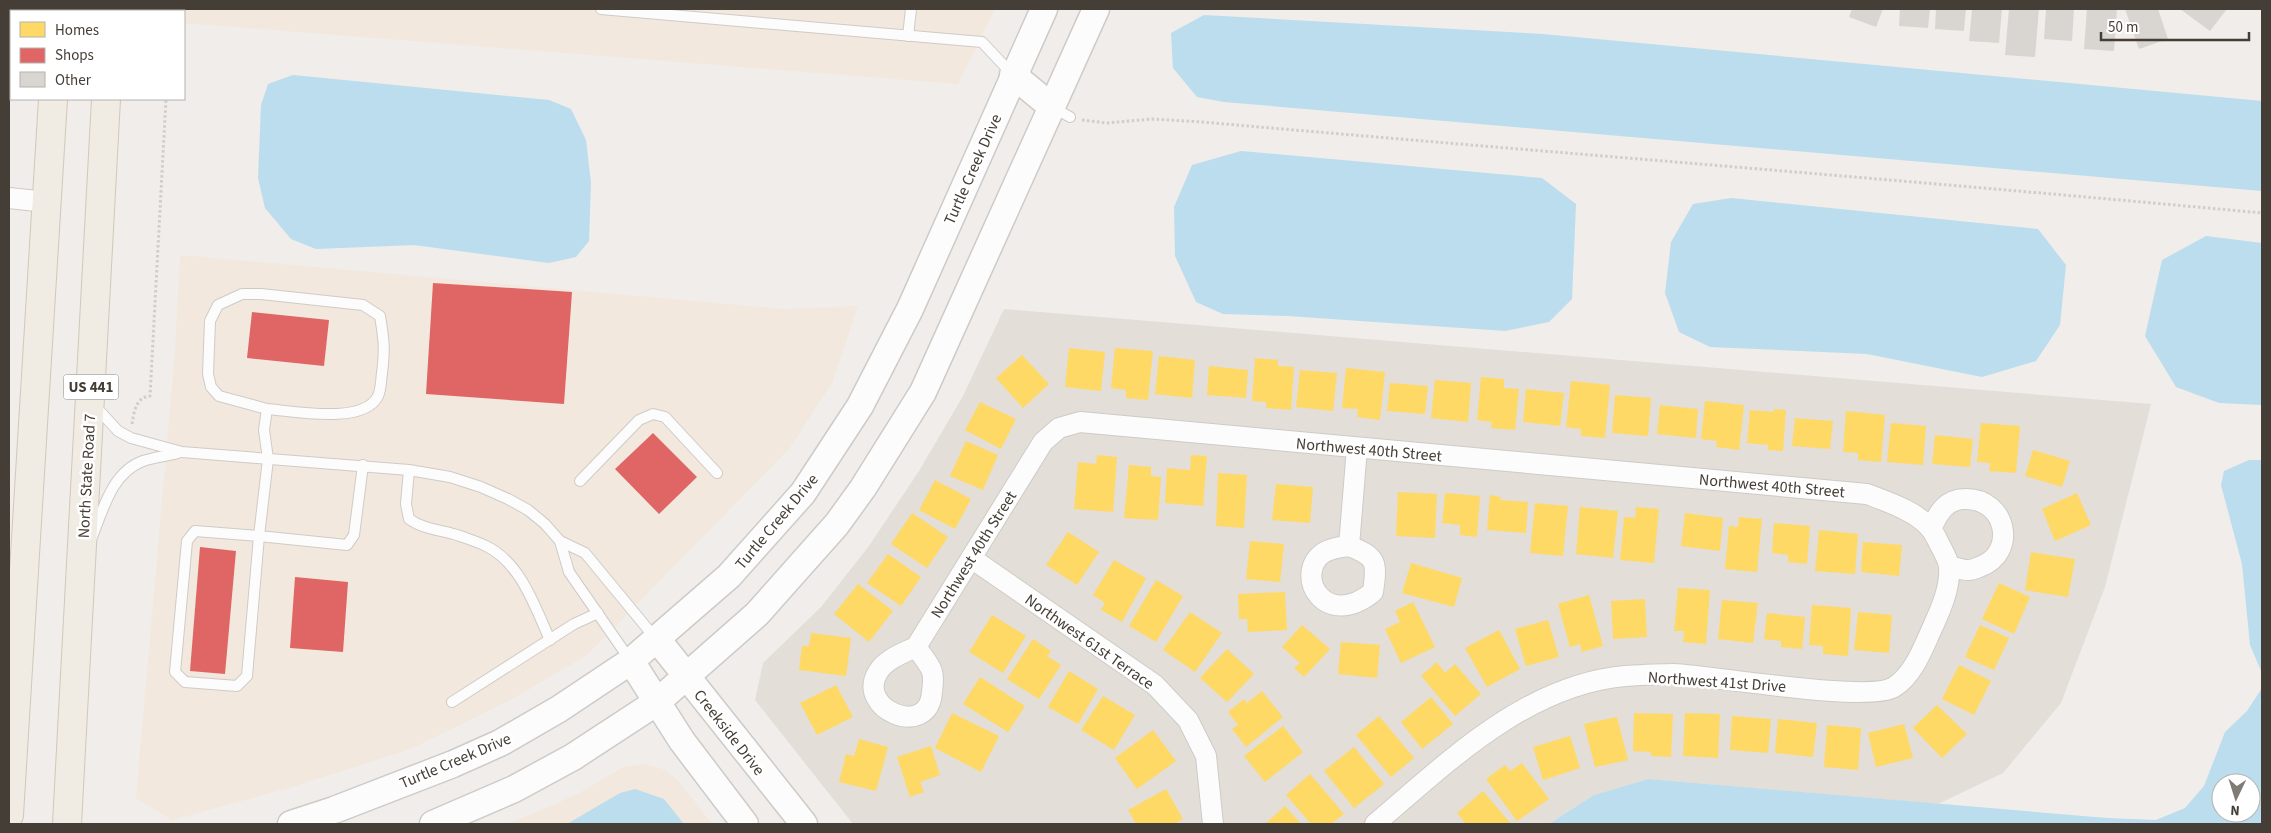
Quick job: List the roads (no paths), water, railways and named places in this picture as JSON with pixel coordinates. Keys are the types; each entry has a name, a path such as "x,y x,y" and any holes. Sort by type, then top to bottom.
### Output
{"main road":[{"path":"9,816 53,100"},
{"name":"North State Road 7","path":"67,824 106,100"}],"street":[{"name":"Turtle Creek Drive","path":"291,824 343,807 500,743 560,710 631,661 729,576 803,493 860,406 910,308 1044,9"},
{"path":"433,824 531,780 573,757 657,702 757,614 837,524 874,472 923,392 1061,112 1096,9"},
{"path":"1013,75 1061,112"},
{"path":"9,198 46,202"},
{"name":"Northwest 40th Street","path":"916,647 1043,442 1059,428 1080,422 1867,494 1892,503 1914,515 1931,529"},
{"path":"1349,546 1358,448"},
{"path":"1977,498 1994,509 2004,528 2001,548 1989,564 1969,571 1949,566 1931,529 1939,510 1956,499 1977,498"},
{"name":"Northwest 61st Terrace","path":"971,558 1155,685 1188,720 1206,756 1212,824"},
{"name":"Northwest 41st Drive","path":"1375,824 1464,748 1520,712 1570,687 1624,676 1674,674 1861,693 1894,688 1910,671 1922,652 1943,605 1949,566"},
{"name":"Creekside Drive","path":"656,639 804,824"},
{"path":"631,661 682,741 745,824"}],"lane":[{"path":"601,9 668,12 982,42 1013,75"},
{"path":"908,36 911,9"},
{"path":"242,294 261,294 363,305 380,316 385,346 377,397 363,409 340,414 267,409 219,396 208,380 210,321 218,305 242,294"},
{"path":"90,400 118,431 131,438 182,452 409,470 450,477 481,487 508,499 545,524 560,542 569,572 631,661"},
{"path":"267,409 264,430 268,459 259,536 247,676 237,686 185,682 175,672 187,541 195,531 259,536 347,545 354,535 363,465"},
{"path":"580,481 639,420 653,414 665,418 718,473"},
{"path":"81,560 115,484 129,468 143,461 182,452"},
{"path":"409,470 406,504 409,519 419,526 453,534 487,546 510,564 526,589 550,640"},
{"path":"560,542 585,553 656,639"},
{"path":"452,702 574,624 598,613"}],"water":[{"path":"1204,15 1543,34 2262,101 2262,191 1224,102 1197,97 1173,68 1171,33"},
{"path":"293,75 549,100 571,109 586,140 591,183 589,241 576,257 549,263 414,245 316,249 291,239 265,208 258,178 261,105 268,84"},
{"path":"1241,151 1542,178 1576,204 1572,299 1549,322 1505,331 1288,316 1223,314 1196,302 1175,256 1174,207 1192,165"},
{"path":"1731,198 2038,229 2066,265 2060,325 2036,361 1982,377 1867,354 1710,347 1679,332 1665,293 1671,242 1693,204"},
{"path":"2206,236 2262,243 2262,405 2219,403 2176,387 2145,336 2162,260"},
{"path":"2249,460 2262,460 2262,673 2250,645 2242,564 2221,485 2224,471"},
{"path":"2262,688 2262,824 1549,824 1594,795 1648,779 2107,818 2156,820 2185,808 2204,786 2225,732 2247,711"},
{"path":"635,789 664,799 684,824 567,824 620,793"}]}
